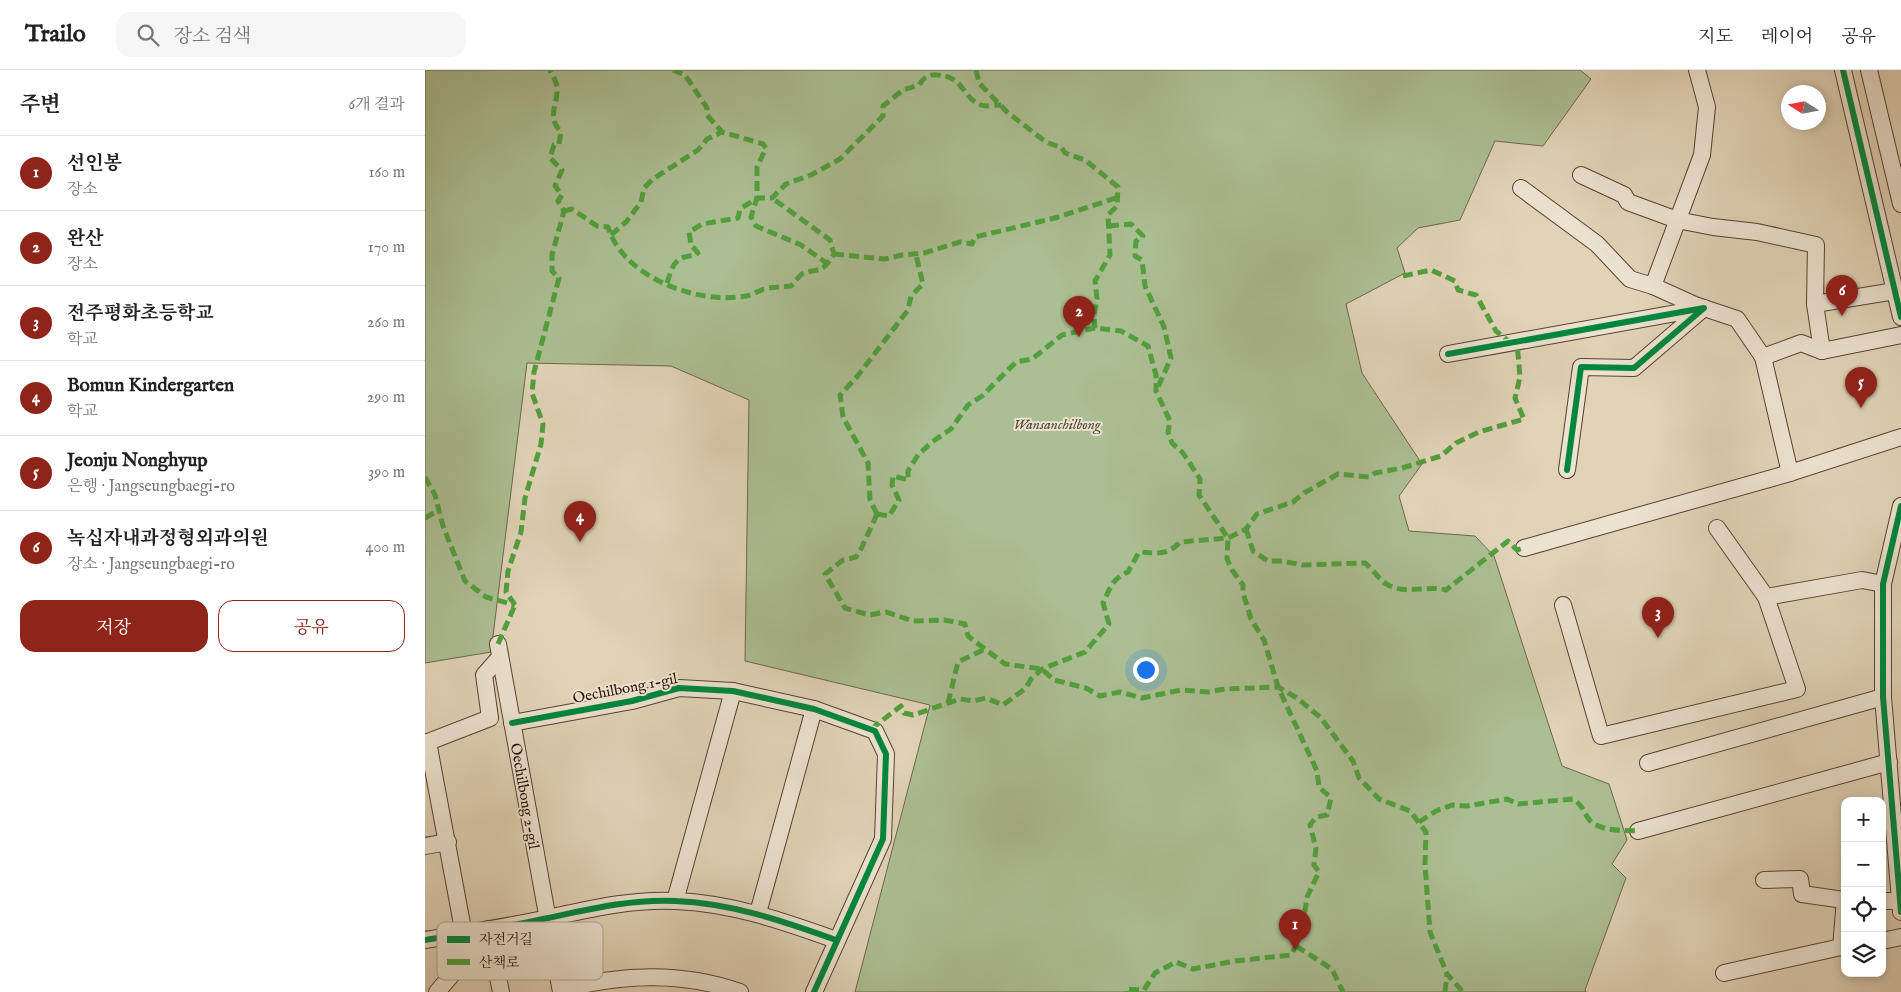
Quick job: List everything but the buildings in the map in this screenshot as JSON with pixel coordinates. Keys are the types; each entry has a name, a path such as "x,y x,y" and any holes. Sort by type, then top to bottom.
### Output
{"street":[{"path":"1653,286 1702,155 1707,107 1697,70"},
{"path":"1843,70 1901,317"},
{"path":"1869,70 1901,204"},
{"path":"1581,175 1624,195 1628,202 1677,220 1713,227 1757,232 1816,245 1815,304 1822,351"},
{"path":"1521,188 1597,244 1630,279 1737,319 1763,357 1790,473"},
{"path":"1815,304 1895,291"},
{"path":"1448,354 1704,308"},
{"path":"1567,470 1581,367 1634,368 1704,308"},
{"path":"1763,357 1801,343 1822,351 1901,336"},
{"path":"1524,548 1790,473 1901,437"},
{"path":"1886,902 1900,906 1898,848 1883,696 1883,584 1901,506"},
{"path":"1563,605 1601,736 1797,689 1766,597 1717,528"},
{"path":"1766,597 1862,580 1883,584"},
{"name":"Oechilbong 2-gil","path":"426,742 490,718 485,676 499,651 548,922"},
{"name":"Oechilbong 1-gil","path":"512,723 632,700 679,688 733,691 814,709 875,730 886,754 883,839 836,940 815,992"},
{"path":"675,901 733,691"},
{"path":"1648,763 1883,696"},
{"path":"759,913 814,709"},
{"path":"426,742 463,922"},
{"path":"1638,831 1889,762"},
{"path":"425,846 448,842"},
{"path":"1763,880 1800,879 1802,894 1841,900"},
{"path":"526,922 615,904 675,901 717,905 759,913 836,940"},
{"path":"1886,940 1901,938"},
{"path":"1724,973 1841,947"},
{"name":"Oechilbong 2-gil","path":"561,991 609,979 659,976 700,981 741,992"},
{"path":"437,992 447,980"}],"green space":[{"name":"Wansanchilbong","path":"425,70 1580,70 1591,79 1543,146 1495,141 1460,220 1418,228 1397,248 1405,273 1346,304 1362,373 1422,464 1399,496 1409,531 1475,536 1494,556 1562,766 1609,784 1627,840 1612,864 1626,878 1585,990 1586,992 855,992 930,705 745,661 749,400 671,366 527,363 491,652 425,663"}],"marked path":[{"path":"515,605 506,592 508,571 521,532 525,498 541,444 543,424 532,393 534,372 559,278 552,271 552,255 564,211 558,201 562,195 555,186 562,170 550,158 554,145 559,144 561,132 553,116 557,88 550,70"},
{"path":"673,70 685,75 707,108 707,115 722,132 763,144 766,148 757,167 757,198 751,217 756,226 801,245 828,264"},
{"path":"976,70 979,83 1007,112 1046,142 1062,148 1065,153 1085,160 1118,187 1117,206 1108,215 1110,255 1095,281 1097,299 1094,314 1095,328"},
{"path":"667,283 676,262 684,257 698,253 691,245 689,232 702,224 738,218 740,209 757,198 772,198 786,184 811,175 840,159 883,116 883,106 903,90 919,85 927,77 935,75 953,79 970,97 981,105 1001,105"},
{"path":"611,235 626,222 641,202 644,188 653,179 698,150 707,139 722,132"},
{"path":"834,254 885,259 924,253 960,242 972,244 975,237 1055,218 1119,197"},
{"path":"564,211 572,209 597,226 608,227 616,245 629,260 645,273 664,284 706,296 727,298 748,295 767,288 791,286 802,274 823,268 834,254 830,240 772,198"},
{"path":"1109,226 1131,224 1143,236 1136,241 1135,256 1142,260 1145,286 1164,327 1171,358 1158,387"},
{"path":"877,514 870,500 868,463 843,417 840,395 856,378 908,310 911,296 923,284 916,255"},
{"path":"1403,276 1431,270 1455,281 1458,290 1476,295 1496,331 1511,343"},
{"path":"877,514 889,516 899,500 892,485 893,476 908,480 908,471 918,455 932,442 951,429 968,405 982,396 1016,362 1032,359 1062,335 1095,328 1121,331 1148,346 1156,375 1156,391 1170,421 1168,432 1172,443 1183,453 1200,479 1199,495 1228,538 1227,559 1232,570 1243,585 1243,593 1251,619 1264,640 1278,687 1317,771 1319,787 1331,798 1327,815 1316,817 1310,825 1316,848 1314,865 1319,872 1307,897 1305,911 1295,920 1293,933 1296,946 1291,955 1235,961 1193,969 1176,962 1155,973 1144,990 1126,989 1126,992"},
{"path":"871,729 901,706 904,713 913,715 960,699 974,701 986,698 1003,705 1026,688 1031,679 1042,669 1085,652 1109,624 1103,603 1110,589 1118,577 1128,572 1139,552 1161,553 1171,550 1180,542 1228,538 1246,529 1257,514 1293,502 1304,493 1338,474 1369,477 1375,473 1402,468 1441,456 1456,443 1479,432 1524,419 1515,398 1520,377 1517,342"},
{"path":"425,477 435,495 443,526 465,581 486,597 515,605"},
{"path":"425,518 439,510"},
{"path":"877,514 856,557 843,560 825,574 845,608 869,615 886,612 913,621 944,620 965,624 968,636 1005,664 1042,669 1054,680 1086,688 1100,696 1120,692 1142,698 1181,690 1208,692 1225,689 1278,687 1297,698 1321,718 1353,761 1359,778 1379,799 1410,811 1426,832 1425,865 1430,932 1447,974 1463,992"},
{"path":"1246,529 1253,551 1268,561 1282,561 1302,565 1365,563 1388,585 1409,590 1446,590 1508,541 1517,550 1524,548"},
{"path":"498,644 515,605"},
{"path":"948,703 958,662 987,648"},
{"path":"1419,822 1436,811 1452,805 1467,806 1507,799 1518,804 1573,799 1581,806 1592,823 1598,826 1638,831"},
{"path":"1296,946 1332,969 1343,992"},
{"path":"1445,992 1447,974"}],"cycle path":[{"path":"1843,70 1901,317"},
{"path":"1448,354 1704,308 1634,368 1581,367 1567,470"},
{"path":"1901,506 1883,584 1883,697 1901,912"},
{"path":"512,723 632,701 679,688 733,691 814,709 875,731 886,754 883,839 814,992"},
{"path":"527,922 611,905 659,901 696,902 757,914 836,940"},
{"path":"425,940 437,938"}],"place":[{"name":"녹십자내과정형외과의원","path":"1842,316"},
{"name":"완산","path":"1079,337"},
{"name":"Jeonju Nonghyup","path":"1861,408"},
{"name":"Bomun Kindergarten","path":"580,542"},
{"name":"전주평화초등학교","path":"1658,638"},
{"name":"선인봉","path":"1295,950"}]}
